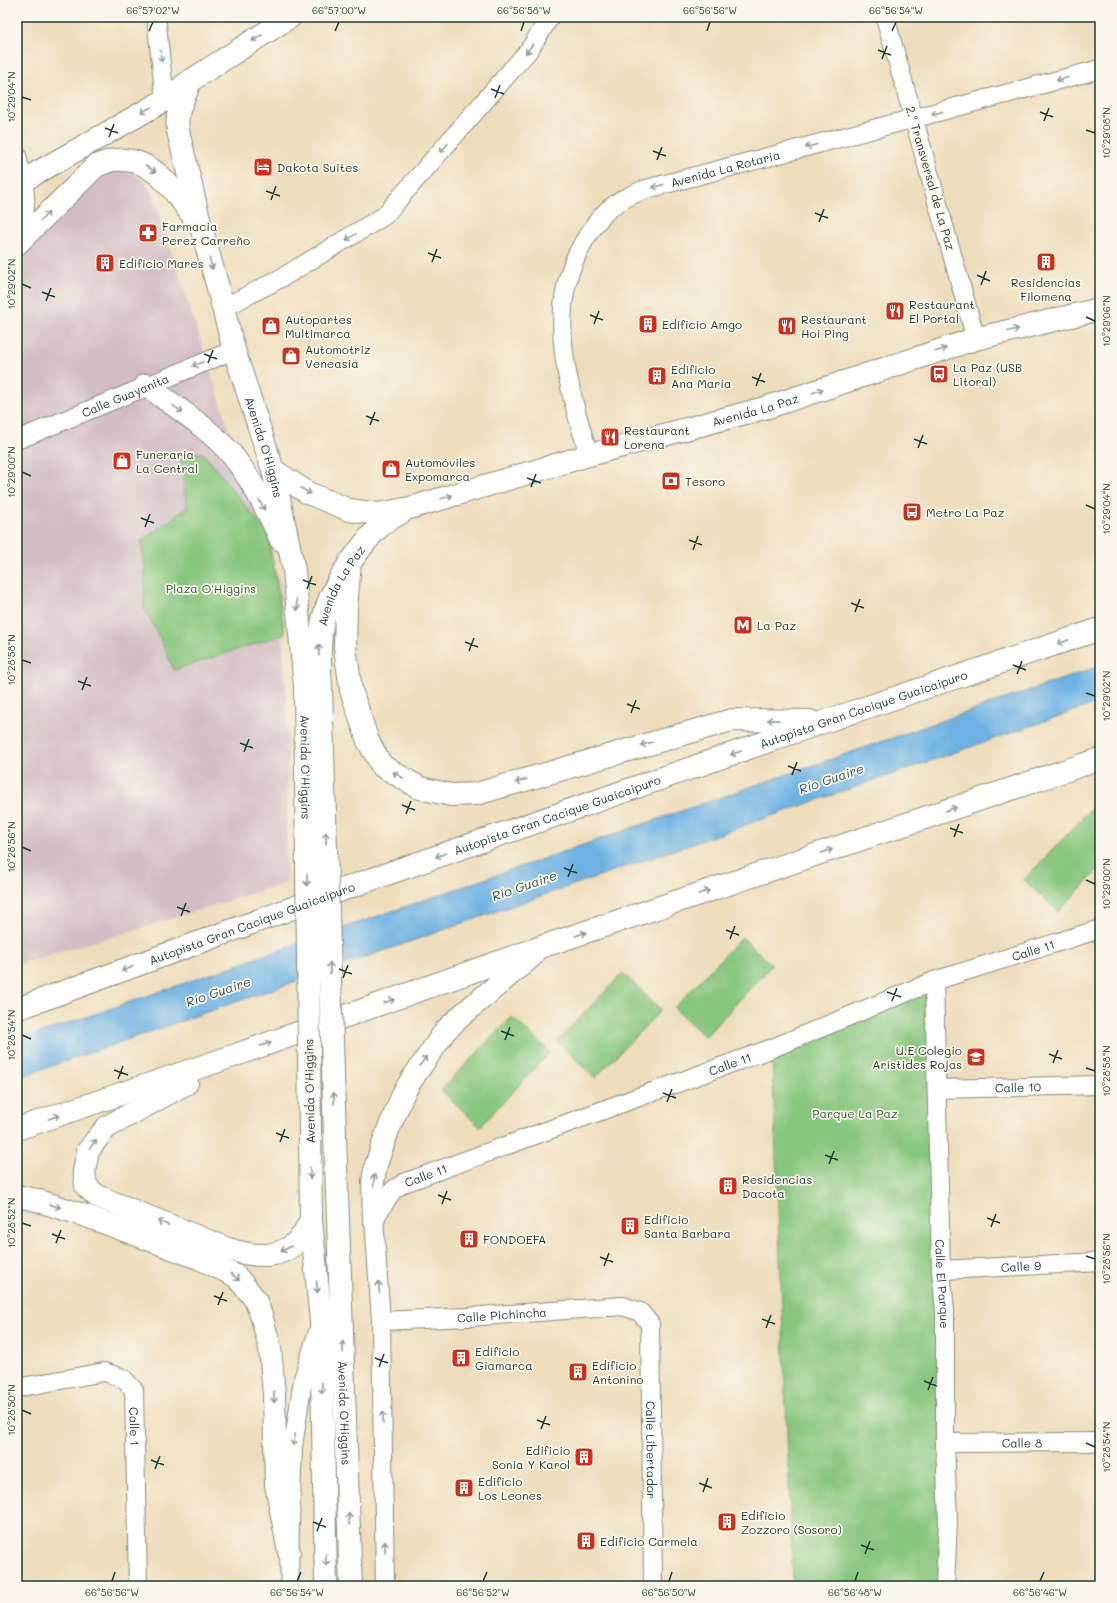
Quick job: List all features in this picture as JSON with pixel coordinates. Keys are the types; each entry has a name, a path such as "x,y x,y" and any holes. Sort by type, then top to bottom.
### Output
{"main road":[{"path":"19,182 166,100 190,81 290,17"},
{"name":"Avenida O'Higgins","path":"190,81 176,119 178,131 200,227 217,284 221,304 234,350 273,470 294,570 313,688 336,1137 351,1586"},
{"name":"Avenida O'Higgins","path":"17,244 96,166 113,160 135,161 153,169 173,190 200,227"},
{"name":"Avenida La Paz","path":"273,470 308,493 349,510 378,514 410,508 589,455 768,407 975,339 1100,309"},
{"path":"146,385 196,422 232,455 248,478 275,527 294,570"},
{"name":"Avenida La Paz","path":"313,688 323,616 334,588 350,562 371,535 385,521 410,508"},
{"path":"350,562 346,609 345,647 351,690 368,741 382,766 420,788 451,795 476,794 732,720 826,722"},
{"name":"Autopista Gran Cacique Guaicaipuro","path":"17,1009 361,883 1100,629"},
{"name":"Avenida O'Higgins","path":"313,688 310,1134 311,1220 321,1321 326,1586"},
{"path":"17,1130 230,1057 544,946 1100,759"},
{"path":"374,1219 373,1182 376,1165 404,1092 420,1066 446,1030 544,946"},
{"path":"17,1000 40,1001"},
{"path":"230,1057 107,1126 88,1151 84,1171 86,1186 97,1196 228,1249 248,1255 273,1254 290,1248 301,1236 311,1220"},
{"path":"17,1196 36,1200 89,1217 201,1259 236,1276 255,1299 270,1348 274,1394 276,1485 289,1552"}],"street":[{"path":"156,17 166,100"},
{"path":"221,304 235,302 269,284 318,257 384,216 529,50 550,17"},
{"name":"2.ª Transversal de La Paz","path":"885,17 975,339"},
{"name":"Avenida La Rotaria","path":"589,455 565,367 561,321 566,286 575,256 591,230 607,210 626,197 643,190 1100,69"},
{"path":"17,155 19,182 26,197 25,213 17,229"},
{"name":"Calle Guayanita","path":"17,440 146,385 234,350"},
{"name":"Calle 11","path":"374,1219 393,1190 404,1183 770,1049 934,981 1100,930"},
{"name":"Calle El Parque","path":"934,981 941,1270 945,1311 945,1443 948,1521 945,1586"},
{"name":"Calle 10","path":"937,1089 1100,1085"},
{"path":"374,1219 381,1321 385,1586"},
{"name":"Calle 9","path":"941,1270 1100,1262"},
{"name":"Calle Pichincha","path":"381,1321 467,1317 623,1306"},
{"name":"Calle Libertador","path":"623,1306 640,1312 650,1324 653,1586"},
{"name":"Avenida O'Higgins","path":"290,1586 289,1552 293,1447 302,1379 321,1321"},
{"name":"Calle 1","path":"17,1388 104,1372 123,1378 134,1390 138,1586"},
{"name":"Calle 8","path":"945,1443 1100,1442"}],"shaded area":[{"path":"109,170 123,170 137,176 144,181 152,193 280,584 288,734 286,883 125,933 17,964 17,252"}],"green space":[{"name":"Plaza O'Higgins","path":"203,453 268,534 285,634 174,670 159,636 144,608 145,567 141,541 187,508 180,454"},
{"path":"1094,806 1100,811 1100,868 1058,912 1024,880"},
{"path":"742,937 772,965 705,1037 674,1008"},
{"path":"623,973 661,1010 595,1078 557,1041"},
{"name":"Parque La Paz","path":"932,989 944,1586 793,1586 772,1056"},
{"path":"512,1017 550,1052 480,1127 441,1090"}],"water":[{"name":"Río Guaire","path":"1100,666 1100,702 17,1078 17,1041"}],"place":[{"name":"Dakota Suites","path":"263,167"},
{"name":"Farmacia Perez Carreño","path":"148,233"},
{"name":"Residencias Filomena","path":"1046,262"},
{"name":"Edificio Mares","path":"105,263"},
{"name":"Restaurant El Portal","path":"895,311"},
{"name":"Edificio Amgo","path":"648,324"},
{"name":"Autopartes Multimarca","path":"271,326"},
{"name":"Restaurant Hoi Ping","path":"787,326"},
{"name":"Automotriz Veneasia","path":"291,356"},
{"name":"La Paz (USB Litoral)","path":"939,374"},
{"name":"Edificio Ana María","path":"657,376"},
{"name":"Restaurant Lorena","path":"610,437"},
{"name":"Funeraria La Central","path":"122,461"},
{"name":"Automóviles Expomarca","path":"391,469"},
{"name":"Tesoro","path":"671,481"},
{"name":"Metro La Paz","path":"912,512"},
{"name":"La Paz","path":"743,625"},
{"name":"U.E Colegio Arístides Rojas","path":"976,1057"},
{"name":"Residencias Dacota","path":"728,1186"},
{"name":"Edificio Santa Barbara","path":"630,1226"},
{"name":"FONDOEFA","path":"469,1239"},
{"name":"Edificio Giamarca","path":"461,1358"},
{"name":"Edificio Antonino","path":"578,1372"},
{"name":"Edificio Sonia Y Karol","path":"584,1457"},
{"name":"Edificio Los Leones","path":"464,1488"},
{"name":"Edificio Zozzoro (Sosoro)","path":"727,1522"},
{"name":"Edificio Carmela","path":"586,1541"}]}
